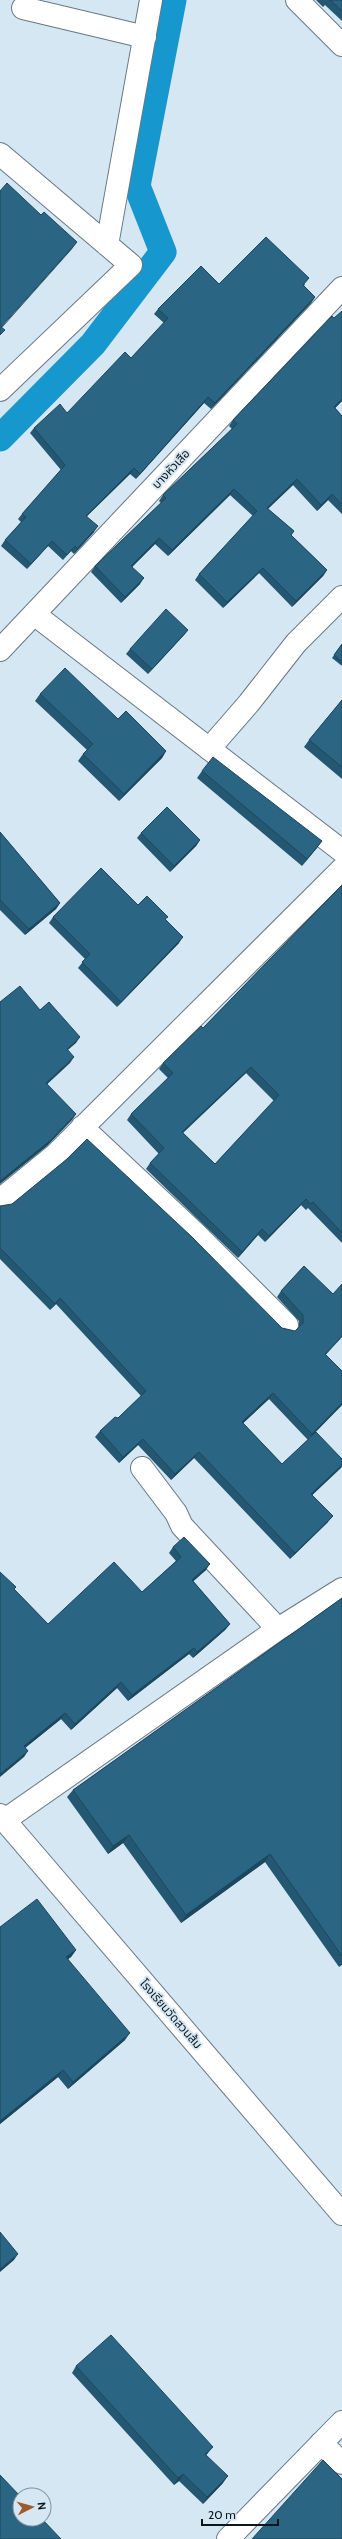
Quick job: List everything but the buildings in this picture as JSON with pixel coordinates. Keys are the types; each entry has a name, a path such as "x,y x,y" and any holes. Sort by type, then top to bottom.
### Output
{"street":[{"path":"107,245 151,0"},
{"path":"296,0 342,45"},
{"path":"23,8 145,36"},
{"path":"0,390 131,265 1,157"},
{"name":"บางหัวเสือ","path":"0,650 342,288"},
{"path":"209,749 249,704 296,643 342,597"},
{"path":"34,614 342,851"},
{"path":"0,1200 55,1155 342,869"},
{"path":"82,1127 195,1233 287,1325"},
{"path":"142,1468 176,1513 182,1526 278,1629"},
{"path":"2,1818 278,1629 342,1589"},
{"name":"โรงเรียนวัดสวนส้ม","path":"2,1818 342,2214"},
{"path":"228,2539 342,2422"},
{"path":"321,2443 342,2463"}],"waterway":[{"path":"0,438 93,344 163,252 137,186 173,0"}]}
